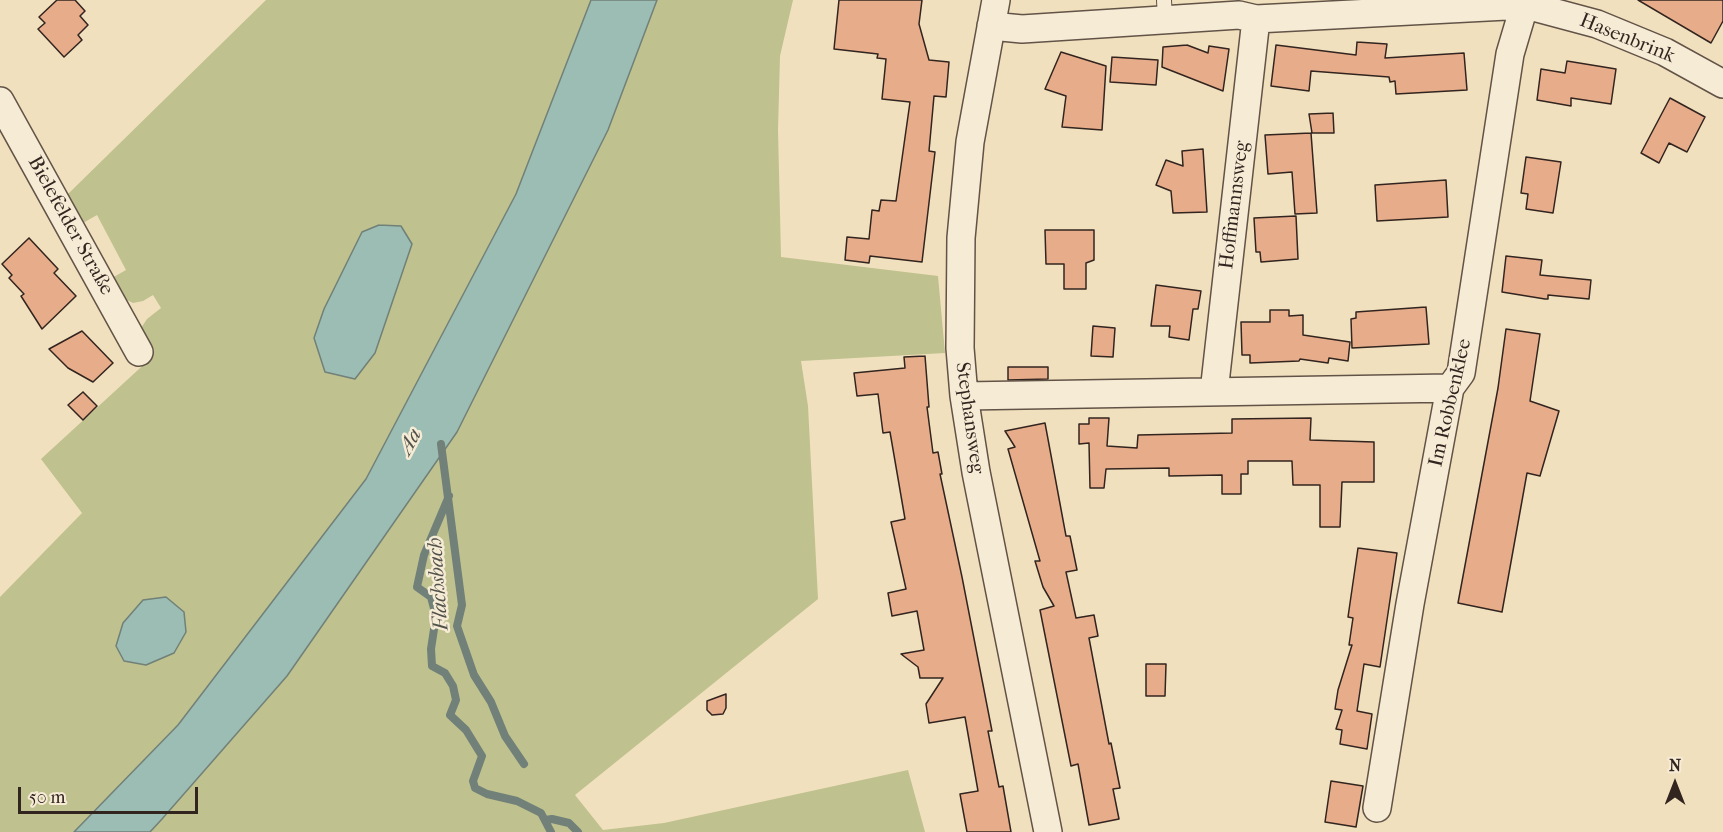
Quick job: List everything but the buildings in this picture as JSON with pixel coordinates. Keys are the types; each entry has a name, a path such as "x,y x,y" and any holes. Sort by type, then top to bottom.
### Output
{"street":[{"name":"Stephansweg","path":"996,0 970,142 961,238 960,348 964,396 976,472 1048,832"},
{"path":"991,26 1022,29 1165,10 1239,15 1256,19 1526,3"},
{"name":"Hasenbrink","path":"1526,3 1597,24 1665,52 1723,84"},
{"name":"Im Robbenklee","path":"1377,808 1410,604 1450,388 1461,374 1510,54 1526,3"},
{"name":"Hoffmannsweg","path":"1214,392 1256,19"},
{"name":"Bielefelder Straße","path":"0,101 140,352"},
{"path":"964,396 1450,388"}],"green space":[{"path":"266,0 591,0 516,194 366,479 178,725 74,832 0,832 0,597 82,513 41,459 151,358 141,336 141,328 147,319 161,308 153,295 143,301 133,303 121,297 112,278 126,270 97,215 83,223 68,194"},
{"path":"657,0 793,0 780,56 778,130 781,257 938,276 945,353 801,361 808,406 818,599 575,795 603,830 664,823 908,770 925,832 150,832 287,676 457,432 608,130"}],"water":[{"name":"Aa","path":"591,0 657,0 608,130 457,432 287,676 150,832 74,832 178,725 366,479 516,194"},
{"path":"379,225 401,226 412,244 375,353 355,379 325,372 314,338 324,309 362,232"},
{"path":"166,597 184,612 186,632 174,653 146,665 124,661 116,646 123,623 143,600"}],"waterway":[{"name":"Flachsbach","path":"441,444 462,605 457,626 474,675 491,702 505,736 524,764"},
{"name":"Flachsbach","path":"449,496 424,555 417,587 431,597 436,616 431,649 432,666 445,673 453,686 456,700 450,715 466,730 482,756 473,781 475,788 487,794 517,801 541,813 551,832"},
{"name":"Flachsbach","path":"545,820 552,819 569,823 578,832"}]}
